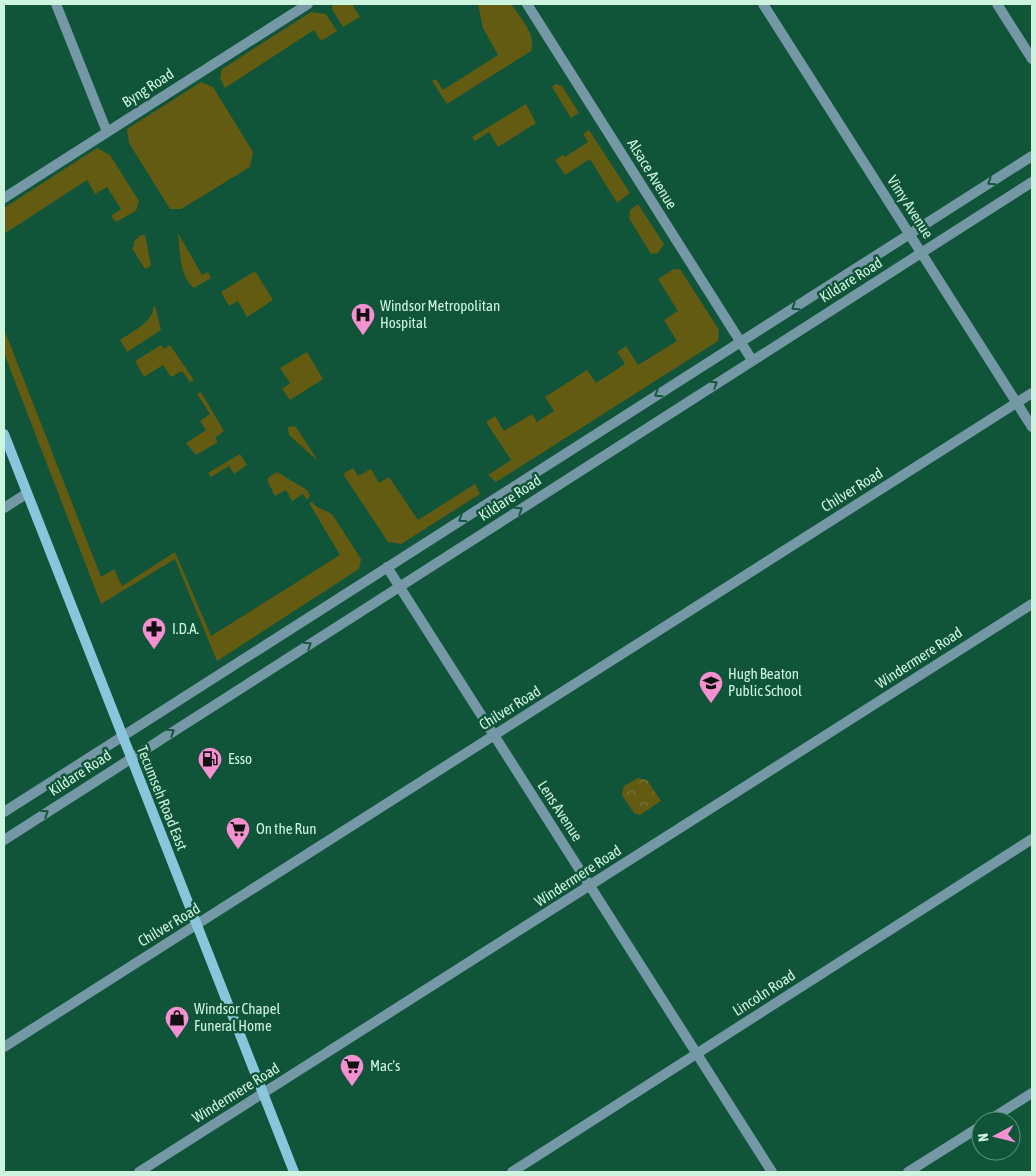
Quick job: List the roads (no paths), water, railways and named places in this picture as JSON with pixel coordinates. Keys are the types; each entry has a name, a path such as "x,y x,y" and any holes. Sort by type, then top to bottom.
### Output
{"main road":[{"name":"Tecumseh Road East","path":"4,434 121,737 294,1172"}],"street":[{"path":"56,4 107,132"},
{"name":"Byng Road","path":"4,198 308,4"},
{"name":"Alsace Avenue","path":"526,4 752,360"},
{"name":"Vimy Avenue","path":"762,4 1032,427"},
{"path":"997,4 1032,59"},
{"name":"Kildare Road","path":"4,812 1032,156"},
{"name":"Kildare Road","path":"4,840 1032,182"},
{"name":"Chilver Road","path":"4,1047 197,926 1032,393"},
{"path":"4,508 26,494"},
{"name":"Lens Avenue","path":"387,567 772,1172"},
{"name":"Windermere Road","path":"139,1172 1032,604"},
{"name":"Lincoln Road","path":"512,1172 1032,839"},
{"path":"1004,1111 1032,1093"},
{"path":"908,1172 971,1132"}],"place":[{"name":"Windsor Metropolitan Hospital","path":"363,336"},
{"name":"I.D.A.","path":"154,650"},
{"name":"Hugh Beaton Public School","path":"711,704"},
{"name":"Esso","path":"210,780"},
{"name":"On the Run","path":"238,850"},
{"name":"Windsor Chapel Funeral Home","path":"177,1039"},
{"name":"Mac's","path":"352,1087"}]}
